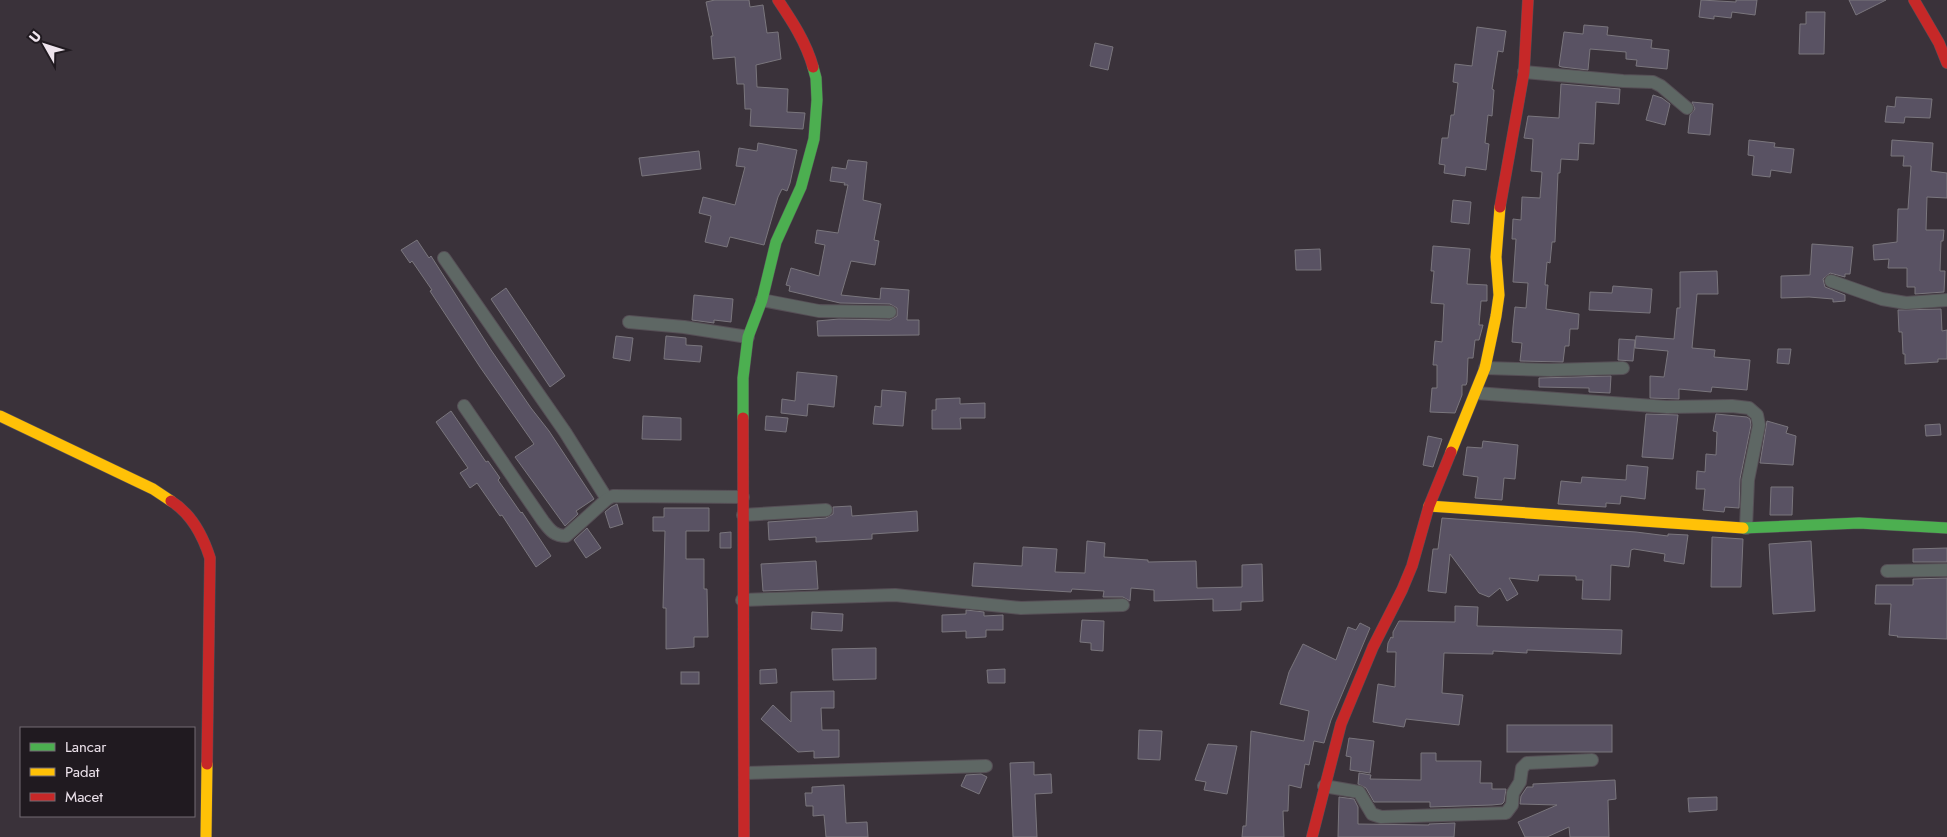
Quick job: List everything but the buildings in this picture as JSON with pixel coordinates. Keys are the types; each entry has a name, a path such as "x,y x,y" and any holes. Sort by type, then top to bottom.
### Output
{"street":[{"path":"744,837 743,378 748,338 762,300 776,242 801,187 808,165 817,116 816,78 810,56 794,24 778,0"},
{"path":"1312,837 1341,724 1372,647 1402,590 1412,566 1429,506 1485,368 1496,316 1498,295 1496,257 1501,197 1524,72 1528,0"},
{"path":"1914,0 1939,43 1947,64"},
{"path":"1524,72 1653,82 1661,86 1687,108"},
{"path":"444,258 565,432 607,499"},
{"path":"1831,281 1882,299 1906,303 1947,300"},
{"path":"762,300 819,311 890,312"},
{"path":"629,322 684,327 748,338"},
{"path":"1485,368 1551,370 1623,368"},
{"path":"1476,393 1667,407 1732,406 1749,408 1757,415 1759,425 1748,480 1746,528"},
{"path":"464,406 553,533 559,536 566,536 607,499 613,496 743,497"},
{"path":"0,416 153,489 178,505 192,520 204,540 210,558 206,837"},
{"path":"1429,506 1746,528 1859,523 1947,528"},
{"path":"743,515 826,510"},
{"path":"1887,571 1947,570"},
{"path":"742,600 895,595 1021,608 1123,605"},
{"path":"1324,786 1359,792 1372,814 1381,817 1506,812 1512,805 1515,787 1520,782 1522,768 1527,763 1592,760"},
{"path":"745,773 986,766"}],"traffic: fast":[{"path":"743,418 743,378 748,337 762,300 776,242 801,187 814,139 817,100 816,78 813,67"},
{"path":"1743,528 1859,523 1947,528"}],"traffic: slow":[{"path":"1451,452 1485,368 1496,316 1499,295 1496,257 1500,207"},
{"path":"0,416 153,489 171,501"},
{"path":"1429,506 1743,528"},
{"path":"206,837 207,764"}],"traffic: jam":[{"path":"778,0 803,40 813,67"},
{"path":"1500,207 1524,72 1528,0"},
{"path":"1914,0 1939,43 1947,63"},
{"path":"743,418 744,837"},
{"path":"1312,837 1341,724 1373,647 1412,566 1429,506 1451,452"},
{"path":"171,501 185,512 196,526 210,558 207,764"}]}
